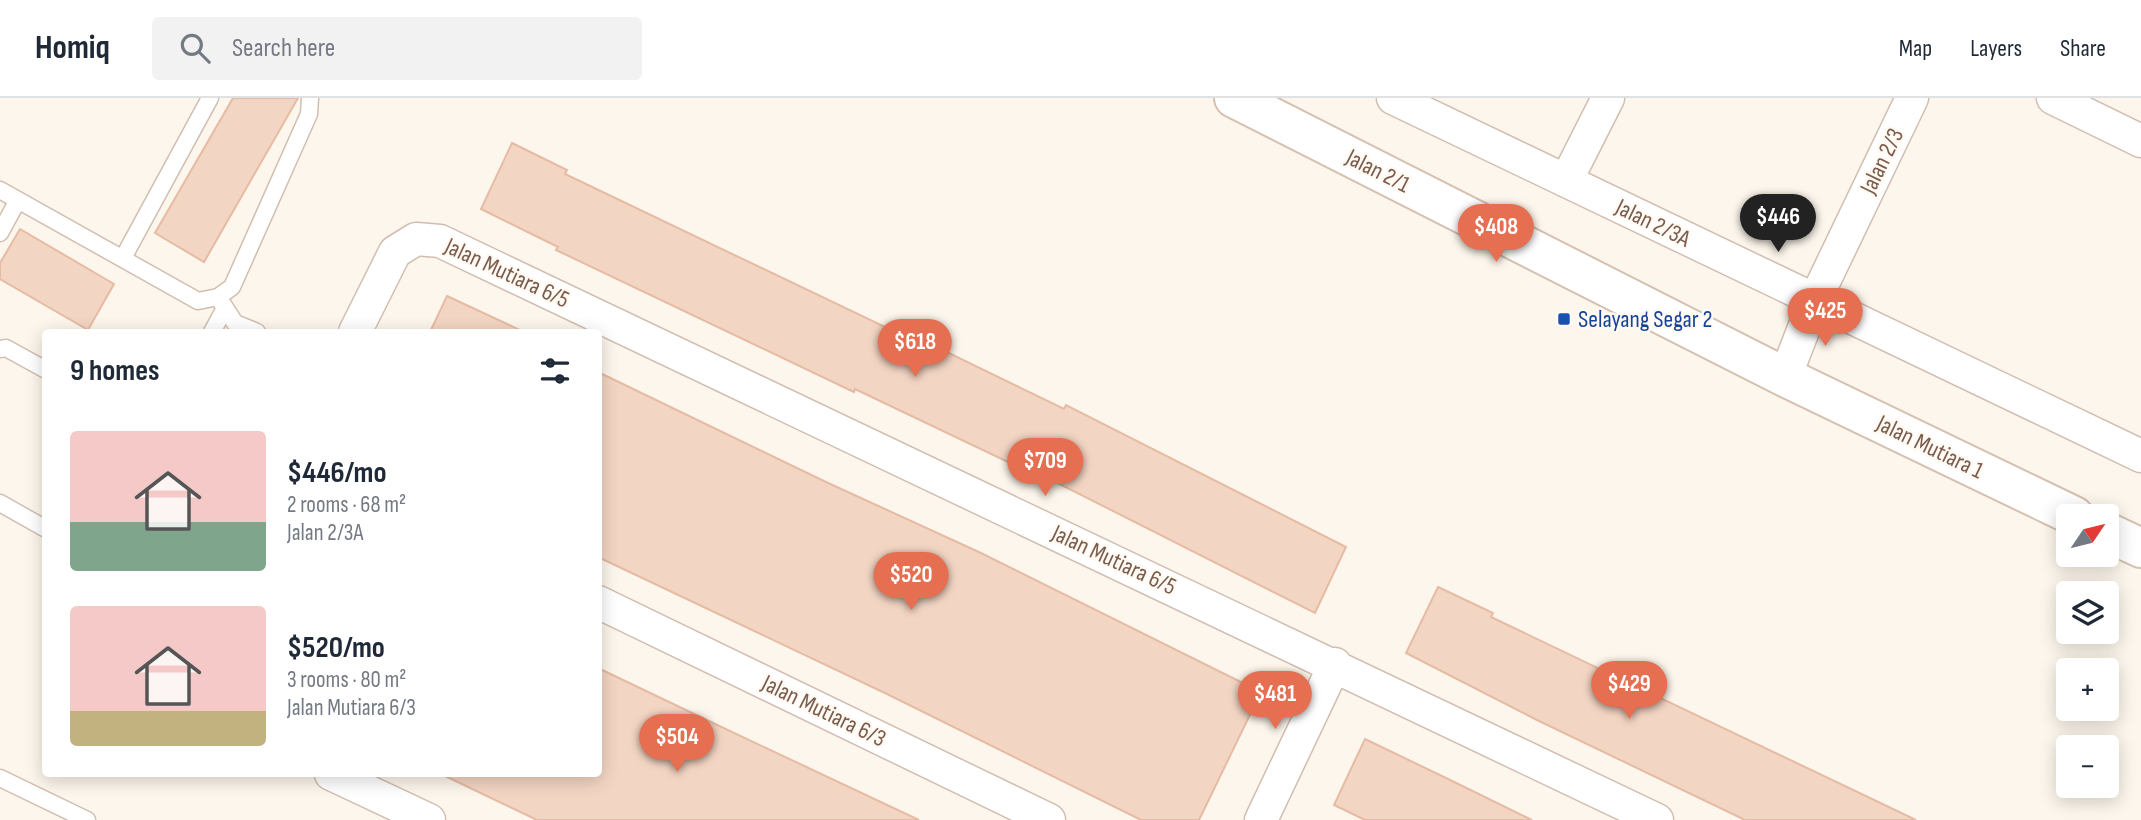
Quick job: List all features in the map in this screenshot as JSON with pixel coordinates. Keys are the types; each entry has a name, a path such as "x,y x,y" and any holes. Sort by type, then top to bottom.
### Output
{"street":[{"name":"Jalan 2/1","path":"1234,98 1785,377"},
{"name":"Jalan 2/3A","path":"1393,98 2141,456"},
{"path":"1566,181 1608,98"},
{"name":"Jalan 2/3","path":"1785,377 1815,300 1912,98"},
{"path":"2053,98 2141,141"},
{"name":"Jalan Mutiara 6/5","path":"356,329 395,252 416,239 440,241 1335,664 1657,820"},
{"name":"Jalan Mutiara 1","path":"1785,377 2056,507"},
{"path":"2119,538 2141,548"},
{"name":"Jalan Mutiara 6/3","path":"602,605 1049,820"},
{"path":"1261,820 1335,664"},
{"path":"337,777 429,820"}],"lane":[{"path":"123,258 210,98"},
{"path":"213,329 222,302 232,287 309,114 310,98"},
{"path":"0,190 198,301 222,302"},
{"path":"0,233 18,200"},
{"path":"222,302 235,323 250,329"},
{"path":"0,349 6,348 42,368"},
{"path":"0,503 42,527"},
{"path":"0,778 87,820"}],"building":[{"path":"233,98 298,98 204,262 155,233"},
{"path":"512,143 567,170 565,174 910,339 912,335 1064,409 1066,405 1346,547 1315,613 1014,461 1012,464 855,389 854,392 556,250 558,247 481,209"},
{"path":"20,229 114,284 86,329 0,279 0,263"},
{"path":"447,296 518,329 431,329"},
{"path":"602,374 981,553 1261,692 1199,820 1141,820 887,694 602,559"},
{"path":"1438,587 1493,613 1491,617 1916,820 1745,820 1537,720 1406,653"},
{"path":"602,670 919,820 537,820 447,777 602,777"},
{"path":"1365,739 1532,820 1365,820 1334,805"}],"place":[{"name":"Selayang Segar 2","path":"1564,319"}]}
